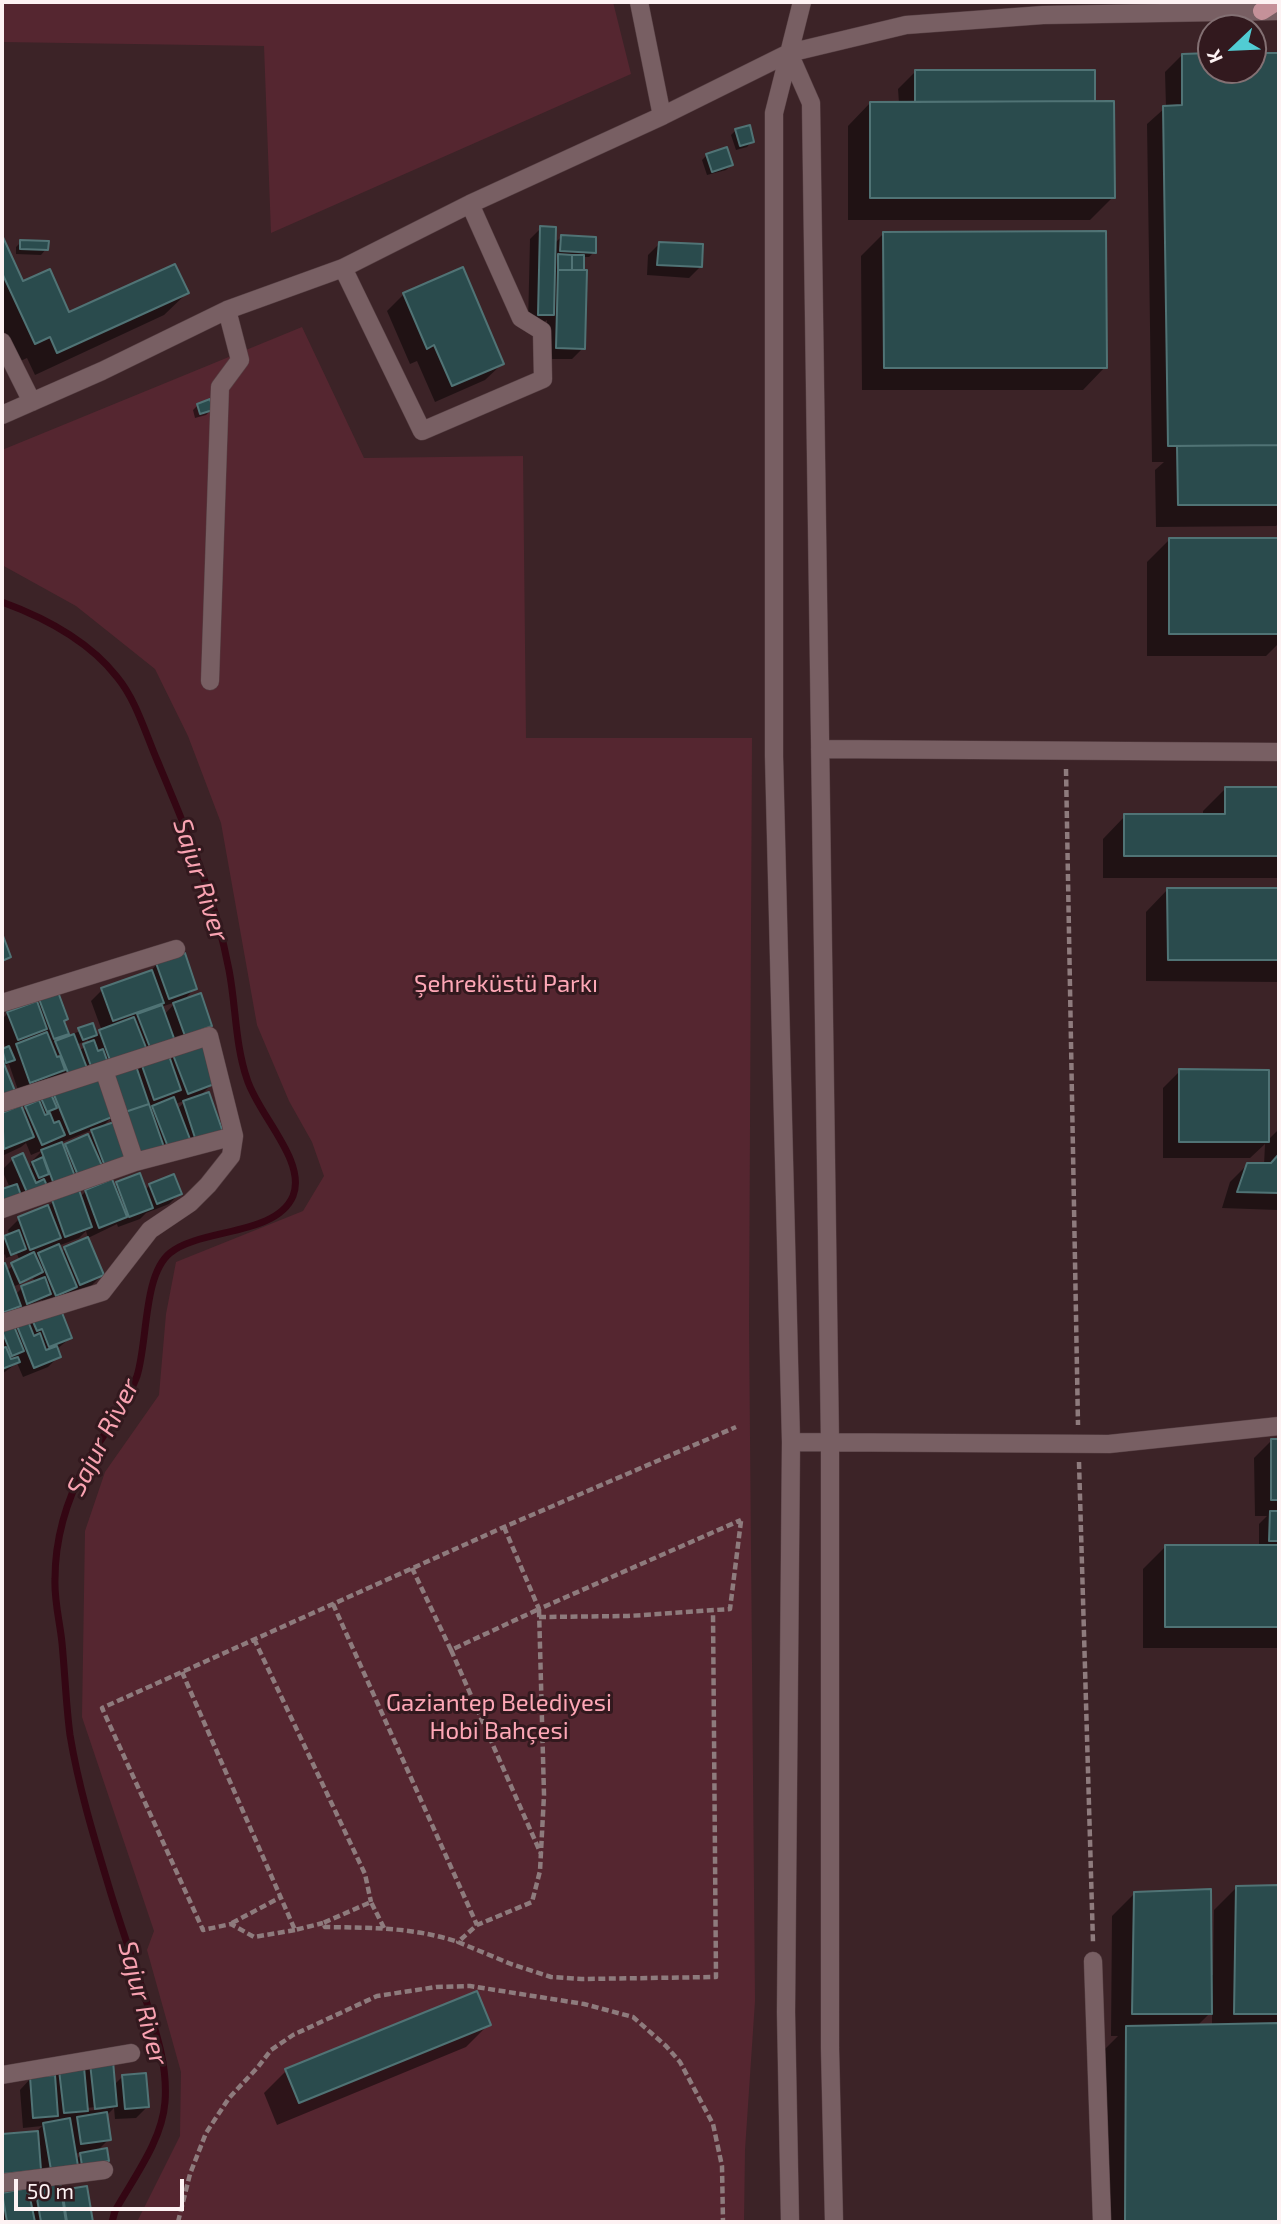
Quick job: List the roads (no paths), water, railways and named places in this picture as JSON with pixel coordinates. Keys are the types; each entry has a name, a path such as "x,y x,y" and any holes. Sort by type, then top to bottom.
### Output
{"street":[{"path":"639,2 662,116"},
{"path":"790,2222 786,1999 792,1442 774,756 774,113 802,2"},
{"path":"2,415 102,371 227,310 343,268 470,204 662,116 789,53 906,25 1043,15 1272,8"},
{"path":"789,53 811,103 830,1442 830,2048 834,2222"},
{"path":"343,268 422,431 543,379 542,331 521,318 470,204"},
{"path":"210,681 220,387 240,360 227,310"},
{"path":"2,342 32,402"},
{"path":"820,748 1279,752"},
{"path":"2,1003 176,949"},
{"path":"2,1103 209,1036 234,1136 231,1156 208,1185 190,1203 150,1230 102,1292 2,1323"},
{"path":"104,1070 135,1162"},
{"path":"2,1209 135,1162 234,1136"},
{"path":"792,1442 1109,1444 1279,1426"},
{"path":"1093,1961 1102,2222"},
{"path":"2,2075 131,2053"},
{"path":"2,2183 104,2170"}],"waterway":[{"name":"Sajur River","path":"2,602 49,623 79,641 106,664 124,686 135,706 208,889 229,970 240,1052 247,1079 287,1153 295,1182 293,1196 284,1209 271,1218 183,1245 161,1263 151,1292 137,1376 79,1477 63,1519 57,1549 55,1595 74,1756 100,1857 156,2034 165,2074 165,2102 159,2131 115,2211 112,2222"}],"park label":[{"name":"Şehreküstü Parkı","path":"506,984"},
{"name":"Gaziantep Belediyesi Hobi Bahçesi","path":"499,1717"}]}
